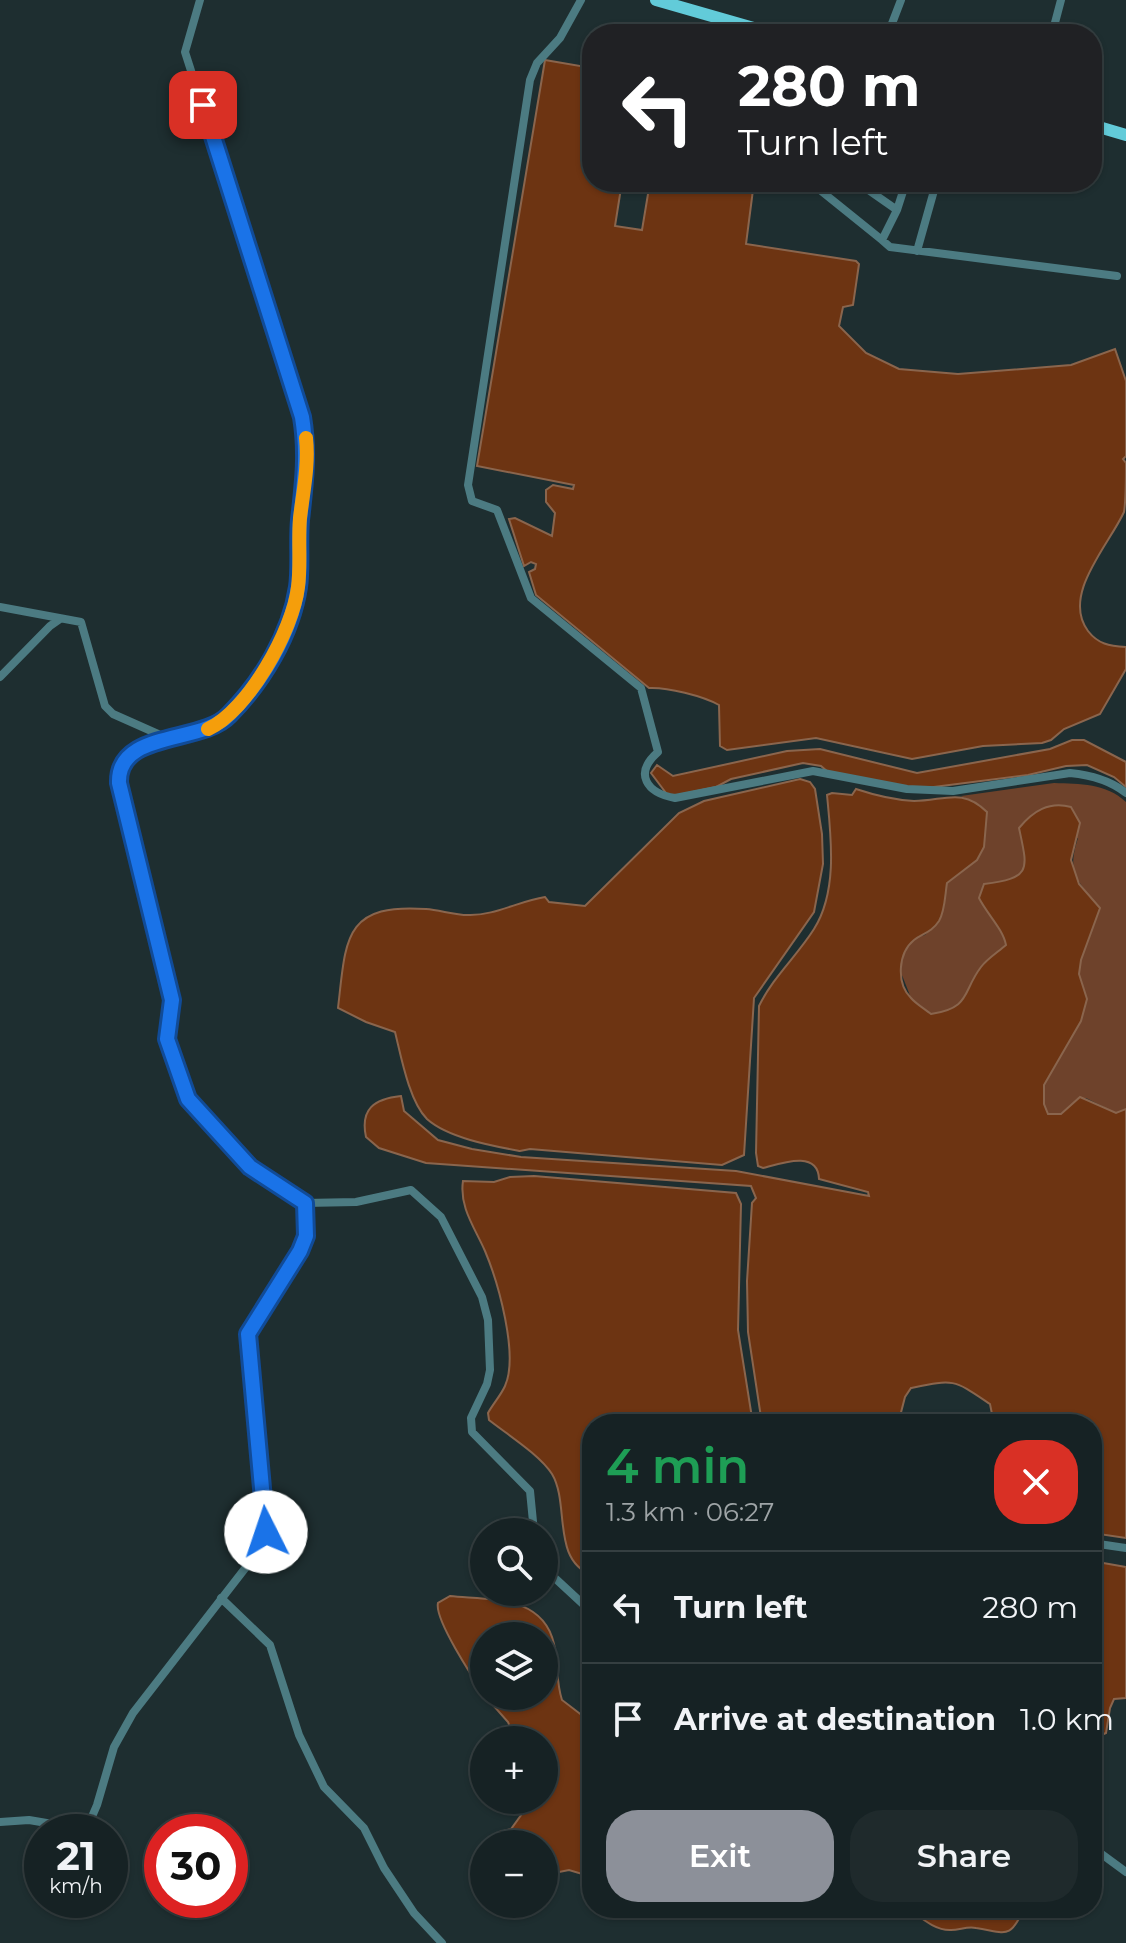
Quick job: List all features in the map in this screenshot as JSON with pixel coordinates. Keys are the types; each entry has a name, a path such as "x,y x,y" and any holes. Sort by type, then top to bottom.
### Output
{"main road":[{"path":"656,0 739,24"},
{"path":"1102,128 1126,135"}],"street":[{"path":"200,0 185,52 302,417 306,443 306,483 298,543 299,584 293,613 275,652 228,717 210,729 161,740 135,751 118,770 122,801 172,1000 167,1039 188,1099 250,1167 305,1203 356,1202 411,1190 441,1217 482,1297 488,1320 490,1370 471,1418 472,1432 530,1491 533,1518"},
{"path":"581,0 560,38 537,63 530,80 468,485 472,501 497,510 531,598 641,688 658,752 646,763 643,772 649,785 664,796 675,798 813,771 907,789 953,791 1070,773 1104,780 1126,793"},
{"path":"892,24 901,0"},
{"path":"1055,24 1061,0"},
{"path":"822,192 890,247 1117,276"},
{"path":"871,192 897,210"},
{"path":"882,240 903,192"},
{"path":"917,251 934,192"},
{"path":"0,607 81,622 105,706 113,714 152,730 161,740"},
{"path":"0,677 60,619"},
{"path":"0,1822 29,1820 76,1828 88,1826 114,1747 133,1713 250,1562 266,1532 248,1334 300,1251 306,1236 305,1203"},
{"path":"1102,1544 1126,1548"},
{"path":"558,1581 582,1603"},
{"path":"221,1598 270,1645 299,1735 324,1787 364,1828 384,1868 414,1913 442,1943"},
{"path":"1102,1854 1126,1872"}],"shaded area":[{"path":"545,60 582,66 582,192 620,192 615,226 642,230 648,192 753,192 746,244 856,261 859,264 853,305 843,307 839,326 866,353 899,369 958,374 1071,365 1115,349 1126,381 1124,512 1090,570 1080,602 1081,617 1096,639 1104,644 1126,647 1126,669 1100,714 1064,729 1042,743 983,746 912,759 816,738 727,750 720,746 719,705 685,693 649,688 536,595 529,572 535,569 536,564 531,562 524,566 509,519 515,518 552,536 555,513 546,502 546,490 553,485 573,489 574,485 477,466"},
{"path":"1072,740 1084,740 1126,762 1126,787 1114,777 1087,765 918,789 828,772 821,766 803,763 669,797 651,773 657,765 673,776 787,751 820,749 917,773 1050,749"},
{"path":"800,779 810,782 815,789 823,864 814,912 754,998 744,1155 722,1165 530,1149 520,1151 459,1136 436,1126 421,1111 406,1078 395,1032 338,1008 347,945 364,920 378,912 426,909 478,915 545,897 549,902 585,906 679,813 704,801"},
{"path":"1054,783 1101,788 1126,802 1126,1109 1116,1113 1086,1098 1060,1114 1048,1114 1044,1104 1044,1084 1081,1021 1087,999 1079,974 1081,960 1100,908 1076,876 1073,861 1078,838 1027,861 1017,876 1001,882 997,927 1004,935 1006,945 981,967 964,998 953,1008 931,1014 911,998 900,970 905,950 940,919 947,883 977,860 987,812 961,796"},
{"path":"856,789 907,800 961,798 978,804 987,812 984,847 977,860 947,883 939,921 914,940 902,960 901,976 906,992 931,1014 953,1008 959,1003 981,967 1006,945 1002,933 979,898 984,884 1011,879 1023,870 1025,863 1019,828 1036,812 1056,805 1071,807 1080,823 1071,860 1079,884 1100,908 1081,960 1079,974 1087,999 1081,1021 1044,1085 1044,1104 1048,1114 1061,1114 1080,1097 1116,1113 1126,1109 1126,1538 1102,1534 1102,1414 992,1414 990,1404 968,1390 953,1383 937,1383 911,1388 901,1414 760,1414 748,1332 747,1281 752,1203 756,1198 751,1186 426,1163 379,1148 366,1137 365,1119 371,1107 383,1100 401,1096 404,1111 438,1140 472,1149 521,1157 736,1171 869,1196 868,1192 819,1179 817,1170 806,1161 763,1168 758,1166 756,1153 759,1006 822,914 831,864 827,795 852,795"},
{"path":"534,1176 736,1193 741,1204 738,1330 751,1414 582,1414 582,1570 571,1557 566,1544 560,1500 552,1474 532,1453 489,1420 488,1413 509,1373 508,1338 496,1281 466,1209 462,1191 463,1181 494,1182 510,1177"},
{"path":"1102,1563 1126,1567 1126,1698 1114,1699 1106,1733 1102,1735"},
{"path":"450,1596 470,1598 470,1606 521,1606 544,1622 470,1622 470,1672 438,1611 438,1603"},
{"path":"558,1678 562,1700 582,1715 582,1874 569,1870 558,1872 558,1830 507,1830 522,1814 558,1814 558,1726 510,1726 497,1710 558,1710"},
{"path":"922,1918 1019,1918 1015,1926 1006,1932 973,1928 945,1930"}],"slow traffic":[{"path":"208,729 228,717 248,691 275,652 293,613 299,584 297,555 306,483 306,438"}],"route":[{"path":"203,105 302,417 306,443 306,483 297,555 299,584 293,613 275,652 228,717 210,729 161,740 135,751 118,770 122,801 172,1000 167,1039 188,1099 250,1167 305,1203 306,1236 300,1251 248,1334 266,1532"}]}
